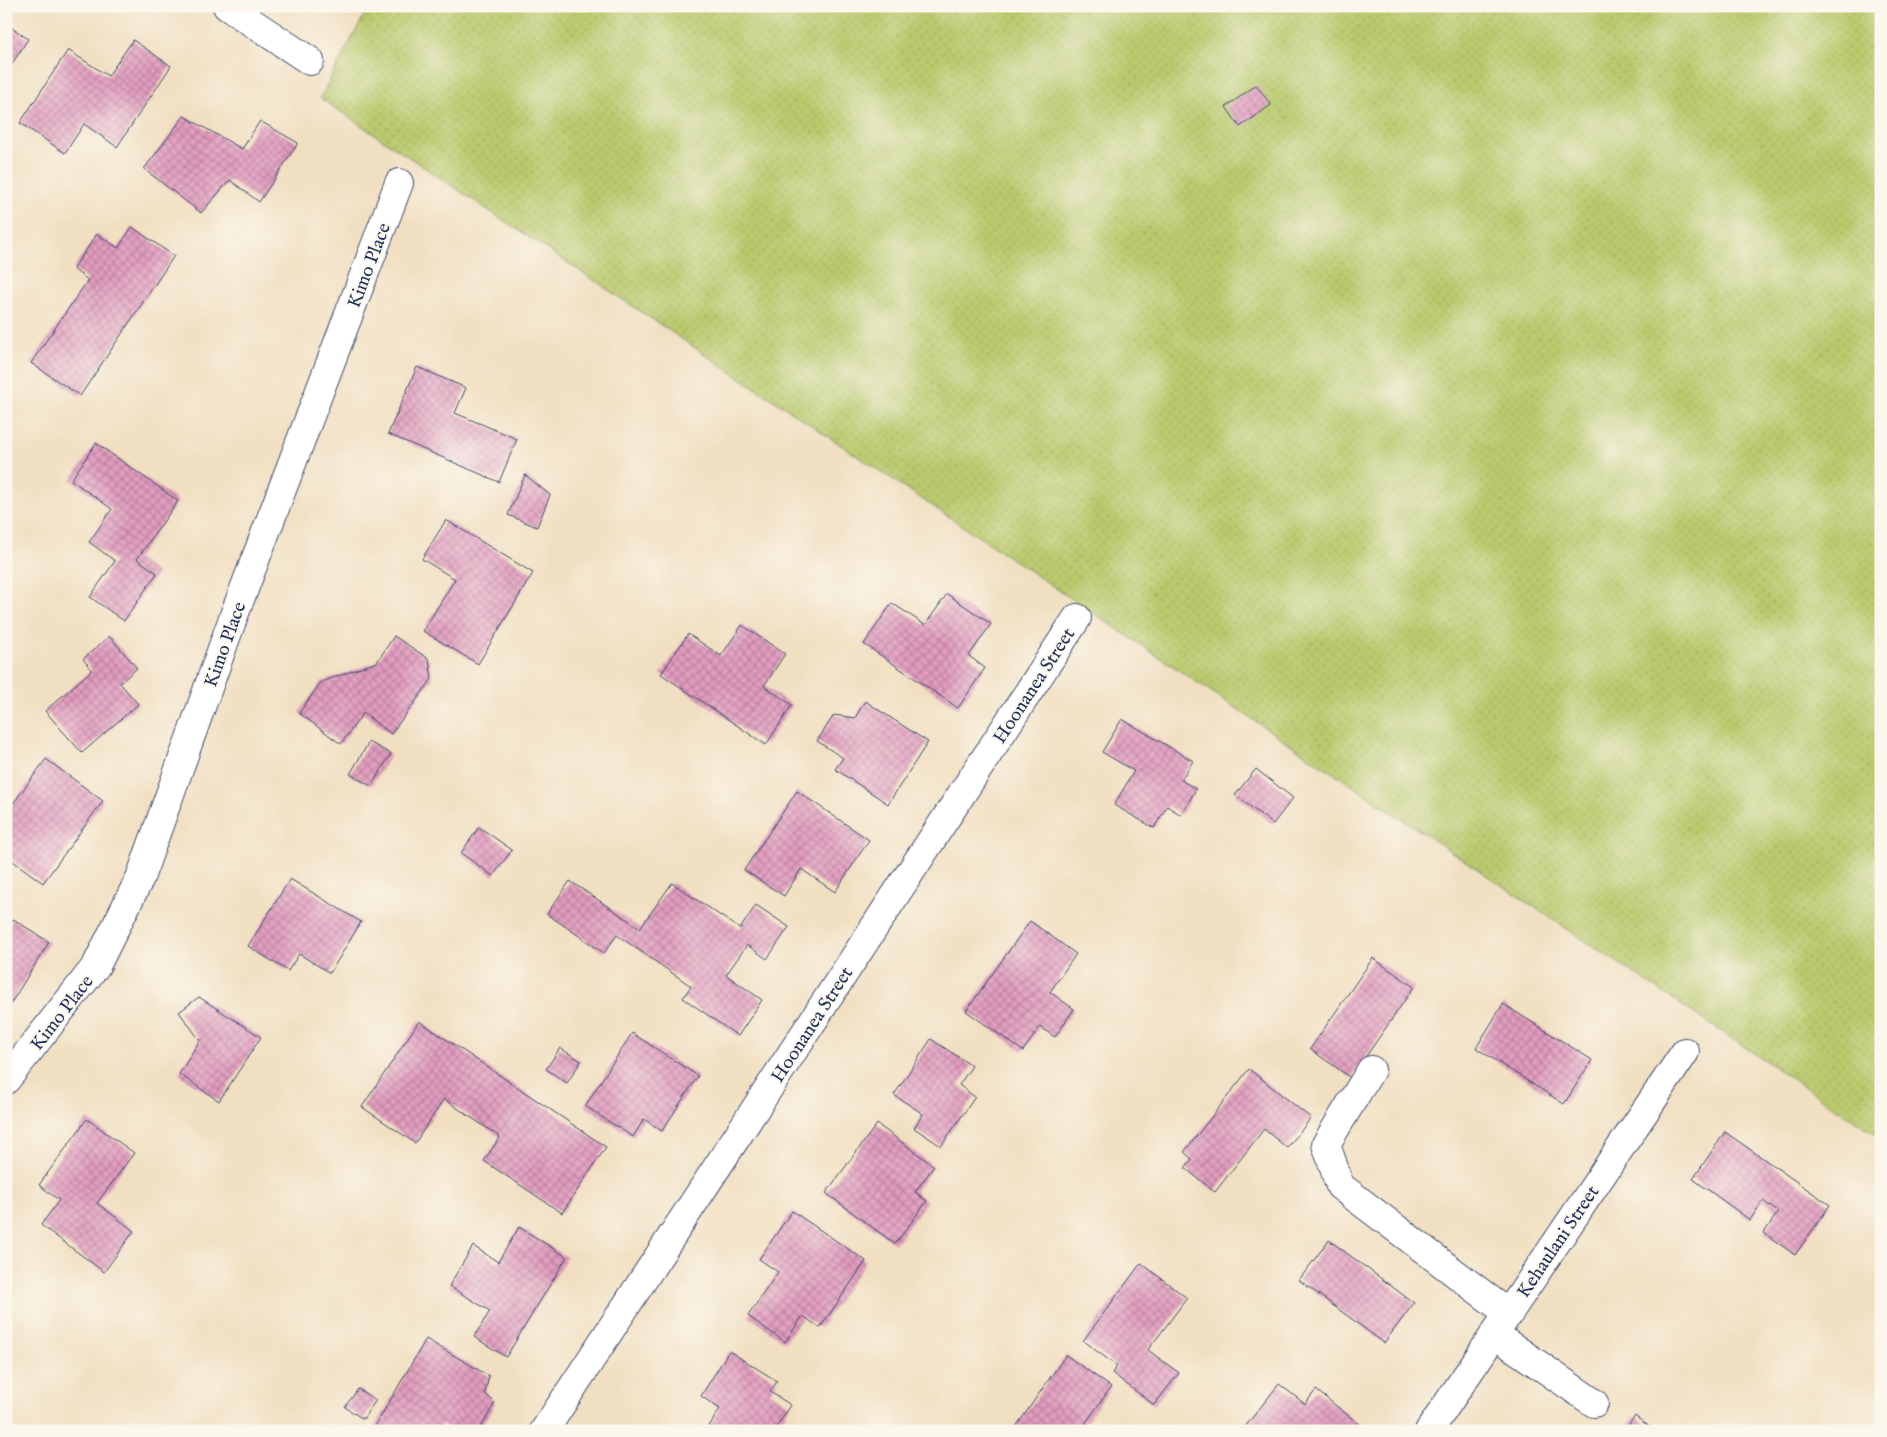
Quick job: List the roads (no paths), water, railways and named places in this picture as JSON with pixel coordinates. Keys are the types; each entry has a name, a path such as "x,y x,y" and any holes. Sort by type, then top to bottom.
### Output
{"street":[{"path":"227,6 310,61"},
{"name":"Kimo Place","path":"6,1080 96,966 140,878 233,618 399,183"},
{"name":"Hoonanea Street","path":"544,1431 1077,618"},
{"name":"Kehaulani Street","path":"1429,1431 1685,1052"},
{"path":"1371,1070 1326,1144 1340,1186 1594,1402"}]}
